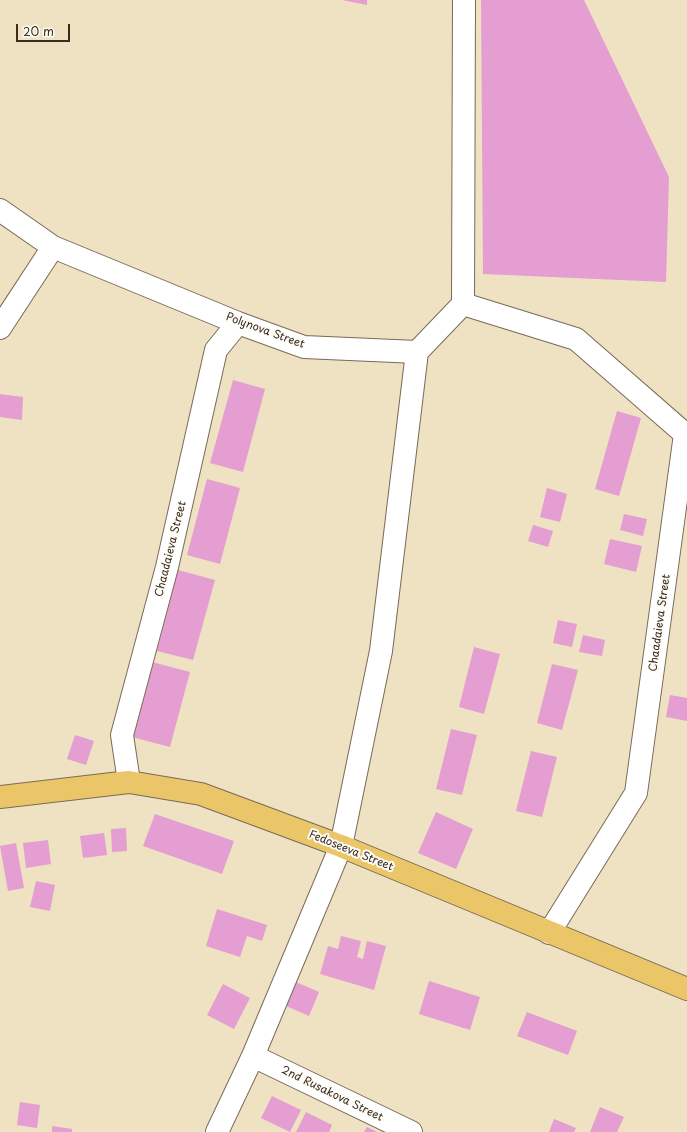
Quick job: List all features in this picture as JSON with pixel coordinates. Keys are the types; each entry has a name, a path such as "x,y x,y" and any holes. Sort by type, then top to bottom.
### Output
{"main road":[{"name":"Fedoseeva Street","path":"0,797 128,782 201,794 341,846 687,989"}],"street":[{"path":"217,1132 253,1056 341,846 381,651 418,352 463,304 464,0"},
{"name":"Polynova Street","path":"0,210 53,247 238,323 304,347 418,352"},
{"path":"0,328 53,247"},
{"name":"Chaadaieva Street","path":"463,304 576,339 685,434 636,793 549,933"},
{"name":"Chaadaieva Street","path":"128,782 122,735 168,567 216,350 238,323"},
{"name":"2nd Rusakova Street","path":"253,1056 411,1132"}],"building":[{"path":"342,0 367,0 367,5"},
{"path":"481,0 584,0 669,177 666,282 483,274"},
{"path":"233,380 265,389 243,472 210,463"},
{"path":"0,394 23,397 22,420 0,417"},
{"path":"617,411 641,418 619,496 595,489"},
{"path":"207,479 240,488 220,564 187,555"},
{"path":"547,488 567,494 560,522 540,517"},
{"path":"624,514 647,519 643,536 620,530"},
{"path":"533,525 553,531 548,547 528,541"},
{"path":"610,539 642,546 636,572 604,564"},
{"path":"178,570 215,580 193,660 157,651"},
{"path":"558,620 577,624 572,647 553,643"},
{"path":"583,635 605,640 602,656 579,652"},
{"path":"474,647 500,654 484,714 459,707"},
{"path":"152,662 190,672 170,747 132,737"},
{"path":"552,664 578,670 562,730 537,723"},
{"path":"670,695 687,698 687,721 666,717"},
{"path":"451,729 477,735 462,795 436,789"},
{"path":"75,735 94,741 86,765 67,759"},
{"path":"531,751 557,757 542,817 516,811"},
{"path":"436,812 473,829 456,869 418,853"},
{"path":"155,814 234,841 222,874 143,846"},
{"path":"126,828 127,851 112,852 111,829"},
{"path":"104,833 107,855 83,858 80,836"},
{"path":"48,840 51,864 26,868 23,843"},
{"path":"16,843 24,888 8,891 0,846"},
{"path":"36,881 55,885 50,911 30,907"},
{"path":"217,909 267,925 262,941 247,936 240,957 206,946"},
{"path":"341,936 361,941 357,957 363,959 367,941 386,946 374,990 320,974 328,946 338,949"},
{"path":"429,981 480,997 470,1030 419,1014"},
{"path":"296,982 319,992 309,1016 286,1006"},
{"path":"223,984 250,998 234,1029 207,1015"},
{"path":"527,1012 577,1031 568,1055 517,1036"},
{"path":"272,1096 301,1110 290,1132 261,1118"},
{"path":"20,1102 40,1105 37,1128 17,1125"},
{"path":"600,1107 624,1117 617,1132 590,1132"},
{"path":"306,1112 332,1125 329,1132 296,1132"},
{"path":"554,1119 576,1128 574,1132 549,1132"},
{"path":"52,1126 72,1129 72,1132 52,1132"},
{"path":"367,1127 377,1132 364,1132"}]}
